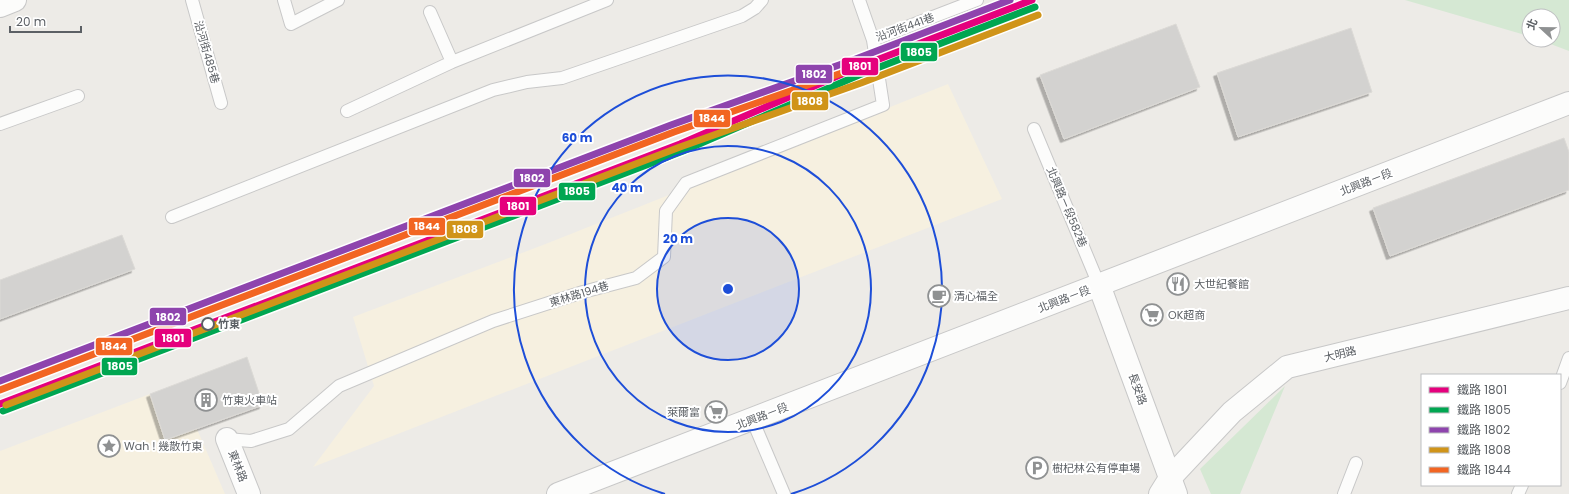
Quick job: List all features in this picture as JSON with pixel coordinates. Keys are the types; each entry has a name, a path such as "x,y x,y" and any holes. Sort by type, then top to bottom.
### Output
{"street":[{"path":"0,6 15,0"},
{"name":"北興路ㄧ段","path":"558,494 1569,103"},
{"name":"長安路","path":"1099,285 1169,489"},
{"name":"大明路","path":"1169,489 1232,412 1287,367 1569,298"},
{"name":"東林路","path":"228,439 249,494"}],"lane":[{"name":"沿河街485巷","path":"192,0 221,103"},
{"path":"284,0 291,24 338,0"},
{"path":"347,111 452,62 607,0"},
{"path":"172,217 493,90 526,82 562,78 742,16 755,8 762,0"},
{"name":"沿河街441巷","path":"859,0 873,40 977,0"},
{"path":"430,12 452,62"},
{"name":"東林路194巷","path":"228,439 251,441 289,429 339,386 493,321 583,292 636,278 664,256 666,211 686,183 883,105 873,40"},
{"path":"0,124 78,96"},
{"name":"北興路ㄧ段582巷","path":"1034,129 1099,285"},
{"path":"1561,380 1569,358"},
{"path":"752,419 784,494"},
{"path":"1344,494 1356,463"}],"shaded area":[{"path":"948,84 1002,199 313,467 374,386 353,317 543,245"},
{"name":"Wah ! 幾散竹東","path":"150,394 165,440 197,429 225,494 0,494 0,451"}],"green space":[{"path":"1405,0 1569,0 1569,51 1561,48 1561,8 1521,8 1521,34"},
{"path":"1285,386 1240,494 1211,494 1200,469"}],"building":[{"path":"1176,24 1200,87 1064,139 1040,75"},
{"path":"1351,28 1372,92 1238,137 1217,73"},
{"path":"1564,138 1569,152 1569,190 1390,256 1373,208"},
{"path":"122,235 135,269 0,319 0,280"},
{"name":"竹東火車站","path":"247,357 263,405 165,440 150,394"}],"rail line":[{"name":"1802","path":"0,381 671,125 853,60 1010,0"},
{"name":"1801","path":"0,404 680,144 856,68 1032,0"},
{"name":"1805","path":"3,411 683,151 859,75 1035,7"},
{"name":"1808","path":"6,405 680,147 861,83 1038,15"},
{"name":"1844","path":"0,390 674,132 856,68"}],"place":[{"name":"大世紀餐館","path":"1178,284"},
{"name":"清心福全","path":"939,296"},
{"name":"OK超商","path":"1152,315"},
{"name":"竹東","path":"208,324"},
{"name":"竹東火車站","path":"206,400"},
{"name":"萊爾富","path":"716,412"},
{"name":"Wah ! 幾散竹東","path":"109,446"},
{"name":"樹杞林公有停車場","path":"1037,468"}]}
